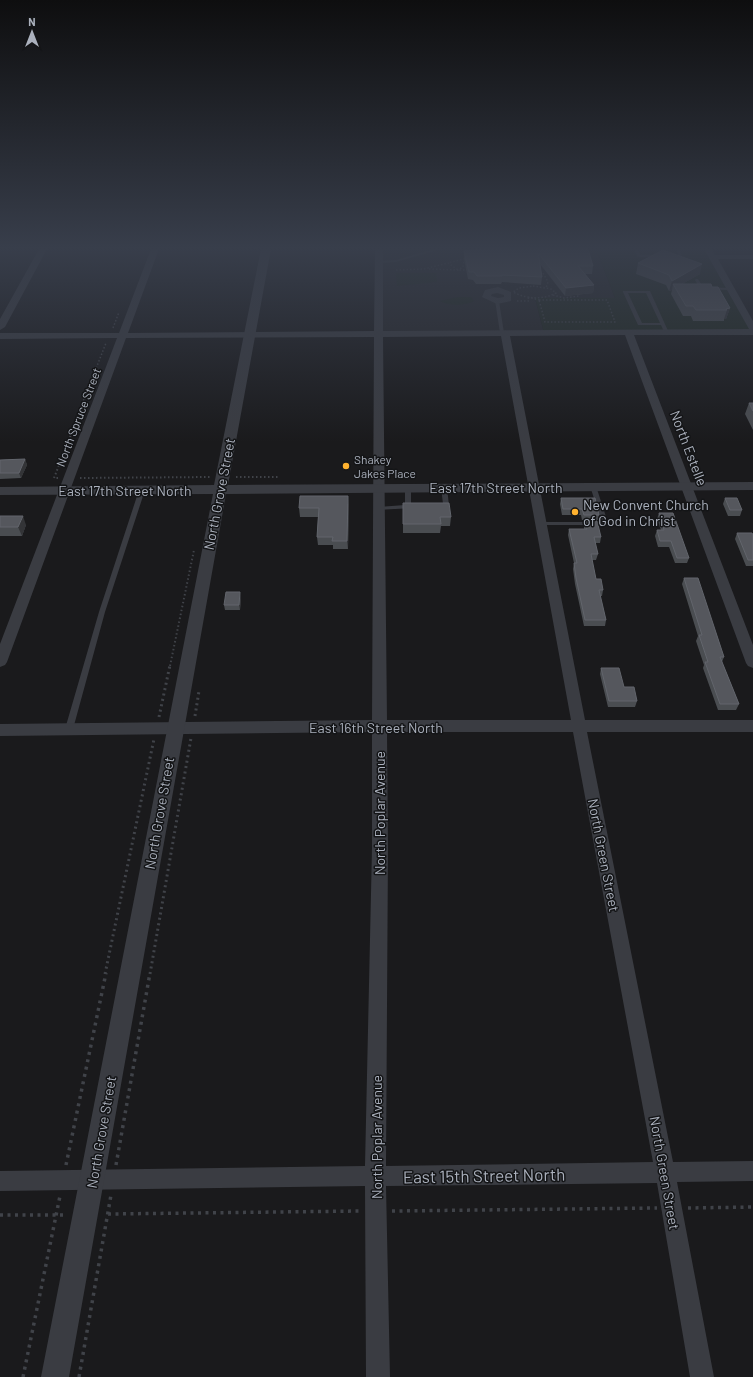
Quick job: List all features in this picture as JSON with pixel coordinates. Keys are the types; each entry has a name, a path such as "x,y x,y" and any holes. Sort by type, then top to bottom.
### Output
{"street":[{"path":"0,327 8,313"},
{"name":"North Spruce Street","path":"0,662 130,313"},
{"name":"North Grove Street","path":"55,1377 174,728 213,490 254,313"},
{"name":"North Poplar Avenue","path":"378,1377 375,1176 380,848 378,726 378,487 380,313"},
{"path":"744,313 753,329"},
{"path":"0,336 629,333 665,328 753,332"},
{"name":"North Green Street","path":"504,333 532,487 665,1172 702,1377"},
{"name":"North Estelle","path":"629,333 688,486 753,664"},
{"name":"East 17th Street North","path":"0,491 213,490 378,487 753,486"},
{"name":"East 16th Street North","path":"0,730 378,726 753,726"},
{"name":"East 15th Street North","path":"0,1181 753,1171"}],"lane":[{"path":"500,313 504,333"},
{"path":"635,313 640,324 665,328"},
{"path":"658,313 665,328"},
{"path":"540,524 601,524 604,520 593,486"},
{"path":"408,487 408,507"},
{"path":"431,506 446,506 444,487"},
{"path":"69,730 102,612 142,490"},
{"path":"378,509 416,507"}],"path":[{"path":"543,313 545,322 615,322 612,313"},
{"path":"211,469 213,490"},
{"path":"79,1377 114,1180 174,728 196,544"},
{"path":"23,1377 64,1180 174,728 199,689"}],"shaded area":[{"path":"379,313 539,313 544,333 379,334"},
{"path":"539,313 743,313 753,332 544,333"}],"building":[{"path":"749,403 753,403 753,411"},
{"path":"25,459 19,473 0,473 0,460"},
{"path":"300,496 348,496 347,541 332,541 333,537 317,537 319,508 299,508"},
{"path":"561,498 595,498 599,515 584,515 582,509 563,509"},
{"path":"725,498 737,498 742,510 730,510"},
{"path":"403,503 449,503 451,517 440,517 441,524 403,524"},
{"path":"659,513 673,513 689,558 677,558 671,541 660,541 657,530 664,530"},
{"path":"0,516 23,516 18,527 0,527"},
{"path":"585,521 597,521 601,537 594,537 598,554 591,554 596,579 601,579 603,590 599,590 606,620 585,620 576,578 574,563 577,563 569,529 587,529"},
{"path":"737,533 752,533 753,560 748,560"},
{"path":"684,578 698,578 724,657 720,657 739,704 720,704 705,662 708,662 699,635 702,635"},
{"path":"226,592 240,592 239,605 224,605"},
{"path":"601,668 619,668 624,687 634,687 637,701 609,701"}],"place":[{"name":"Shakey Jakes Place","path":"346,466"},
{"name":"New Convent Church of God in Christ","path":"575,512"}]}
